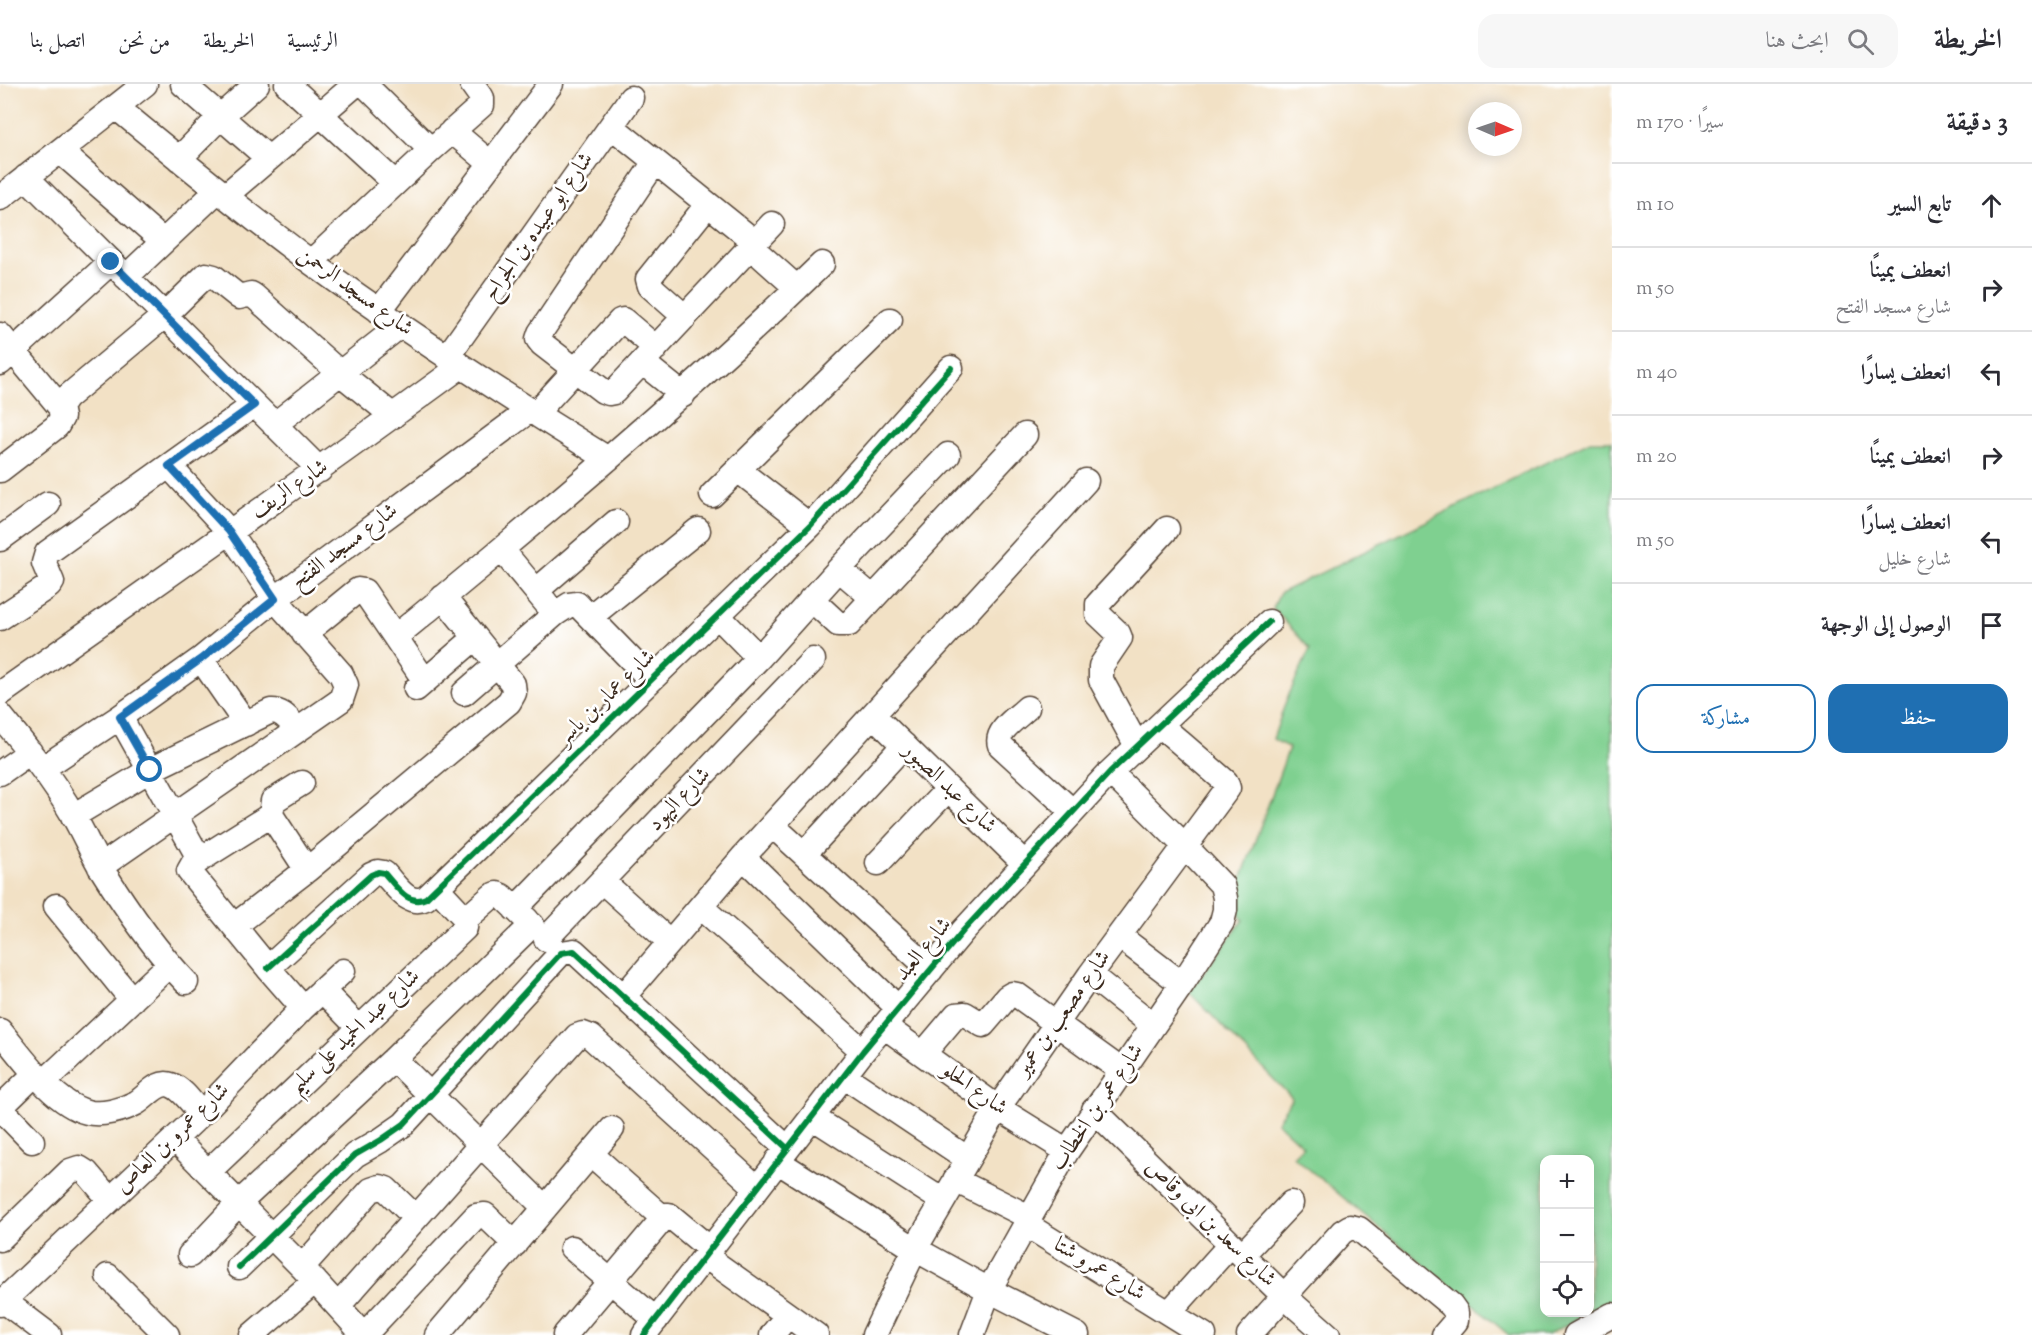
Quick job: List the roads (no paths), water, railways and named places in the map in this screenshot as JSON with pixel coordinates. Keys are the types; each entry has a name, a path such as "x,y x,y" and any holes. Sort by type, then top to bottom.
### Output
{"street":[{"path":"0,198 145,84"},
{"path":"183,84 268,158"},
{"path":"179,159 221,116 257,84"},
{"path":"287,84 395,183"},
{"path":"0,470 57,426 62,417 60,407 4,350 163,241 268,158 356,84"},
{"path":"364,84 431,150"},
{"path":"311,262 482,105 482,98 472,84"},
{"path":"379,311 550,84"},
{"name":"شارع ابو عبيده بن الجراح","path":"454,362 631,98"},
{"name":"شارع مسجد الرحمن","path":"116,107 221,193 379,311 454,362 608,459"},
{"path":"611,126 708,204 797,288"},
{"path":"452,131 490,164"},
{"path":"60,151 163,241"},
{"path":"655,162 538,339 609,393 614,392 771,224"},
{"path":"26,177 320,470"},
{"path":"685,316 650,286 648,279 708,204"},
{"path":"395,637 502,550 683,395 822,264"},
{"path":"60,407 66,398 164,316 206,275 211,275 239,297 250,294 254,296 340,373 393,416"},
{"name":"شارع مسجد الفتح","path":"0,773 36,760 120,717 201,659 275,599 532,412 576,370 620,321 624,320 649,355"},
{"path":"712,495 890,321"},
{"path":"274,425 401,326"},
{"path":"649,355 683,395"},
{"name":"شارع الريف","path":"0,694 229,531 320,470 393,416 454,362"},
{"name":"شارع عمار بن ياسر","path":"268,968 371,875 378,872 384,873 410,901 419,902 426,898 810,526 951,368"},
{"path":"0,618 49,586 51,582 44,563 47,553 254,405"},
{"path":"811,599 838,624 849,624 1025,435"},
{"path":"239,1267 355,1155 404,1124 430,1095 539,931 759,658 811,599 948,455"},
{"path":"100,867 341,700 346,685 341,674 275,599 229,531 169,466"},
{"path":"738,470 810,526"},
{"path":"623,997 743,857 1086,481"},
{"path":"0,539 48,504"},
{"path":"536,591 616,522"},
{"path":"1137,746 1101,680 1101,666 1120,638 1097,610 1098,604 1167,528"},
{"path":"590,617 698,530"},
{"path":"502,550 555,614"},
{"path":"839,569 873,598"},
{"path":"304,634 358,590 364,591 395,637 421,685 475,638"},
{"path":"234,926 307,870 509,702 514,693 513,684 443,597"},
{"path":"464,693 555,614 569,605 577,604 651,680"},
{"path":"718,616 759,658"},
{"name":"شارع العبد","path":"650,1328 843,1076 963,931 1110,772 1269,622"},
{"path":"201,659 246,724"},
{"name":"شارع اليهود","path":"539,931 602,881 813,660"},
{"path":"1027,708 1000,734 998,739 1000,745 1073,812"},
{"path":"73,816 150,770 271,711 278,711 298,729"},
{"path":"0,715 36,760 73,816 100,867 133,916 178,973 132,1000 40,1078 3,1118 32,1141"},
{"name":"شارع عبد الصبور","path":"873,715 1025,864"},
{"path":"120,717 200,860"},
{"name":"شارع مصعب بن عمير","path":"874,1335 915,1249 998,1108 1090,975 1228,788 1226,782 1160,725"},
{"path":"804,854 904,745"},
{"path":"1110,772 1185,846"},
{"path":"302,783 273,801 271,815 307,870"},
{"path":"879,863 948,789"},
{"path":"271,815 191,866 189,872 303,1008"},
{"path":"772,825 931,970"},
{"name":"شارع عمر بن الخطاب","path":"972,1335 989,1290 1067,1151 1222,922 1226,910 1226,898 1222,885 1185,846"},
{"name":"شارع الحلو","path":"743,857 892,1017 923,1054 998,1108 1067,1151"},
{"path":"602,881 670,942"},
{"path":"437,888 466,919"},
{"name":"شارع عبد الحميد على سليم","path":"208,1172 465,928 466,919 492,896 497,894 502,896 539,931"},
{"path":"56,906 132,1000"},
{"path":"700,907 863,1051"},
{"path":"539,931 574,951 782,1154 915,1249 1077,1335"},
{"path":"190,1255 239,1203 394,1059 539,931"},
{"path":"1119,936 1182,984"},
{"name":"شارع عمرو بن العاص","path":"2,1303 201,1114 303,1008 343,971"},
{"path":"1090,975 1153,1024"},
{"path":"322,990 359,1028"},
{"path":"923,1054 956,1015 965,1014 983,1025 1007,997 1017,994 1122,1071"},
{"path":"0,1031 40,1078 75,1108 89,1113 104,1114 135,1103 161,1084 170,1084 177,1088 201,1114"},
{"path":"338,1306 577,1036 583,1034 591,1037 756,1187"},
{"path":"394,1059 545,1208"},
{"path":"843,1076 968,1159"},
{"name":"شارع سعد بن ابى وقاص","path":"1094,1110 1236,1250 1328,1335"},
{"path":"812,1117 943,1201"},
{"path":"437,1335 612,1130"},
{"path":"175,1139 308,1274 364,1335 476,1216 485,1215 515,1244"},
{"path":"591,1154 662,1217"},
{"path":"0,1239 70,1171 79,1168 87,1173 110,1200"},
{"name":"شارع عمرو شتا","path":"955,1180 1027,1221 1204,1335"},
{"path":"252,1335 277,1327 308,1274 371,1190 380,1187 386,1189 416,1218"},
{"path":"1169,1313 1236,1250 1291,1203"},
{"path":"574,1332 609,1280 662,1217 669,1215 708,1252 816,1335"},
{"path":"1249,1335 1342,1232 1350,1227 1359,1229 1451,1305 1456,1312 1456,1321 1444,1335"},
{"path":"572,1248 609,1280 650,1328"},
{"path":"108,1276 167,1335"},
{"path":"2,1303 50,1335"},
{"path":"772,1335 788,1315"},
{"path":"1576,1335 1612,1315"}]}
